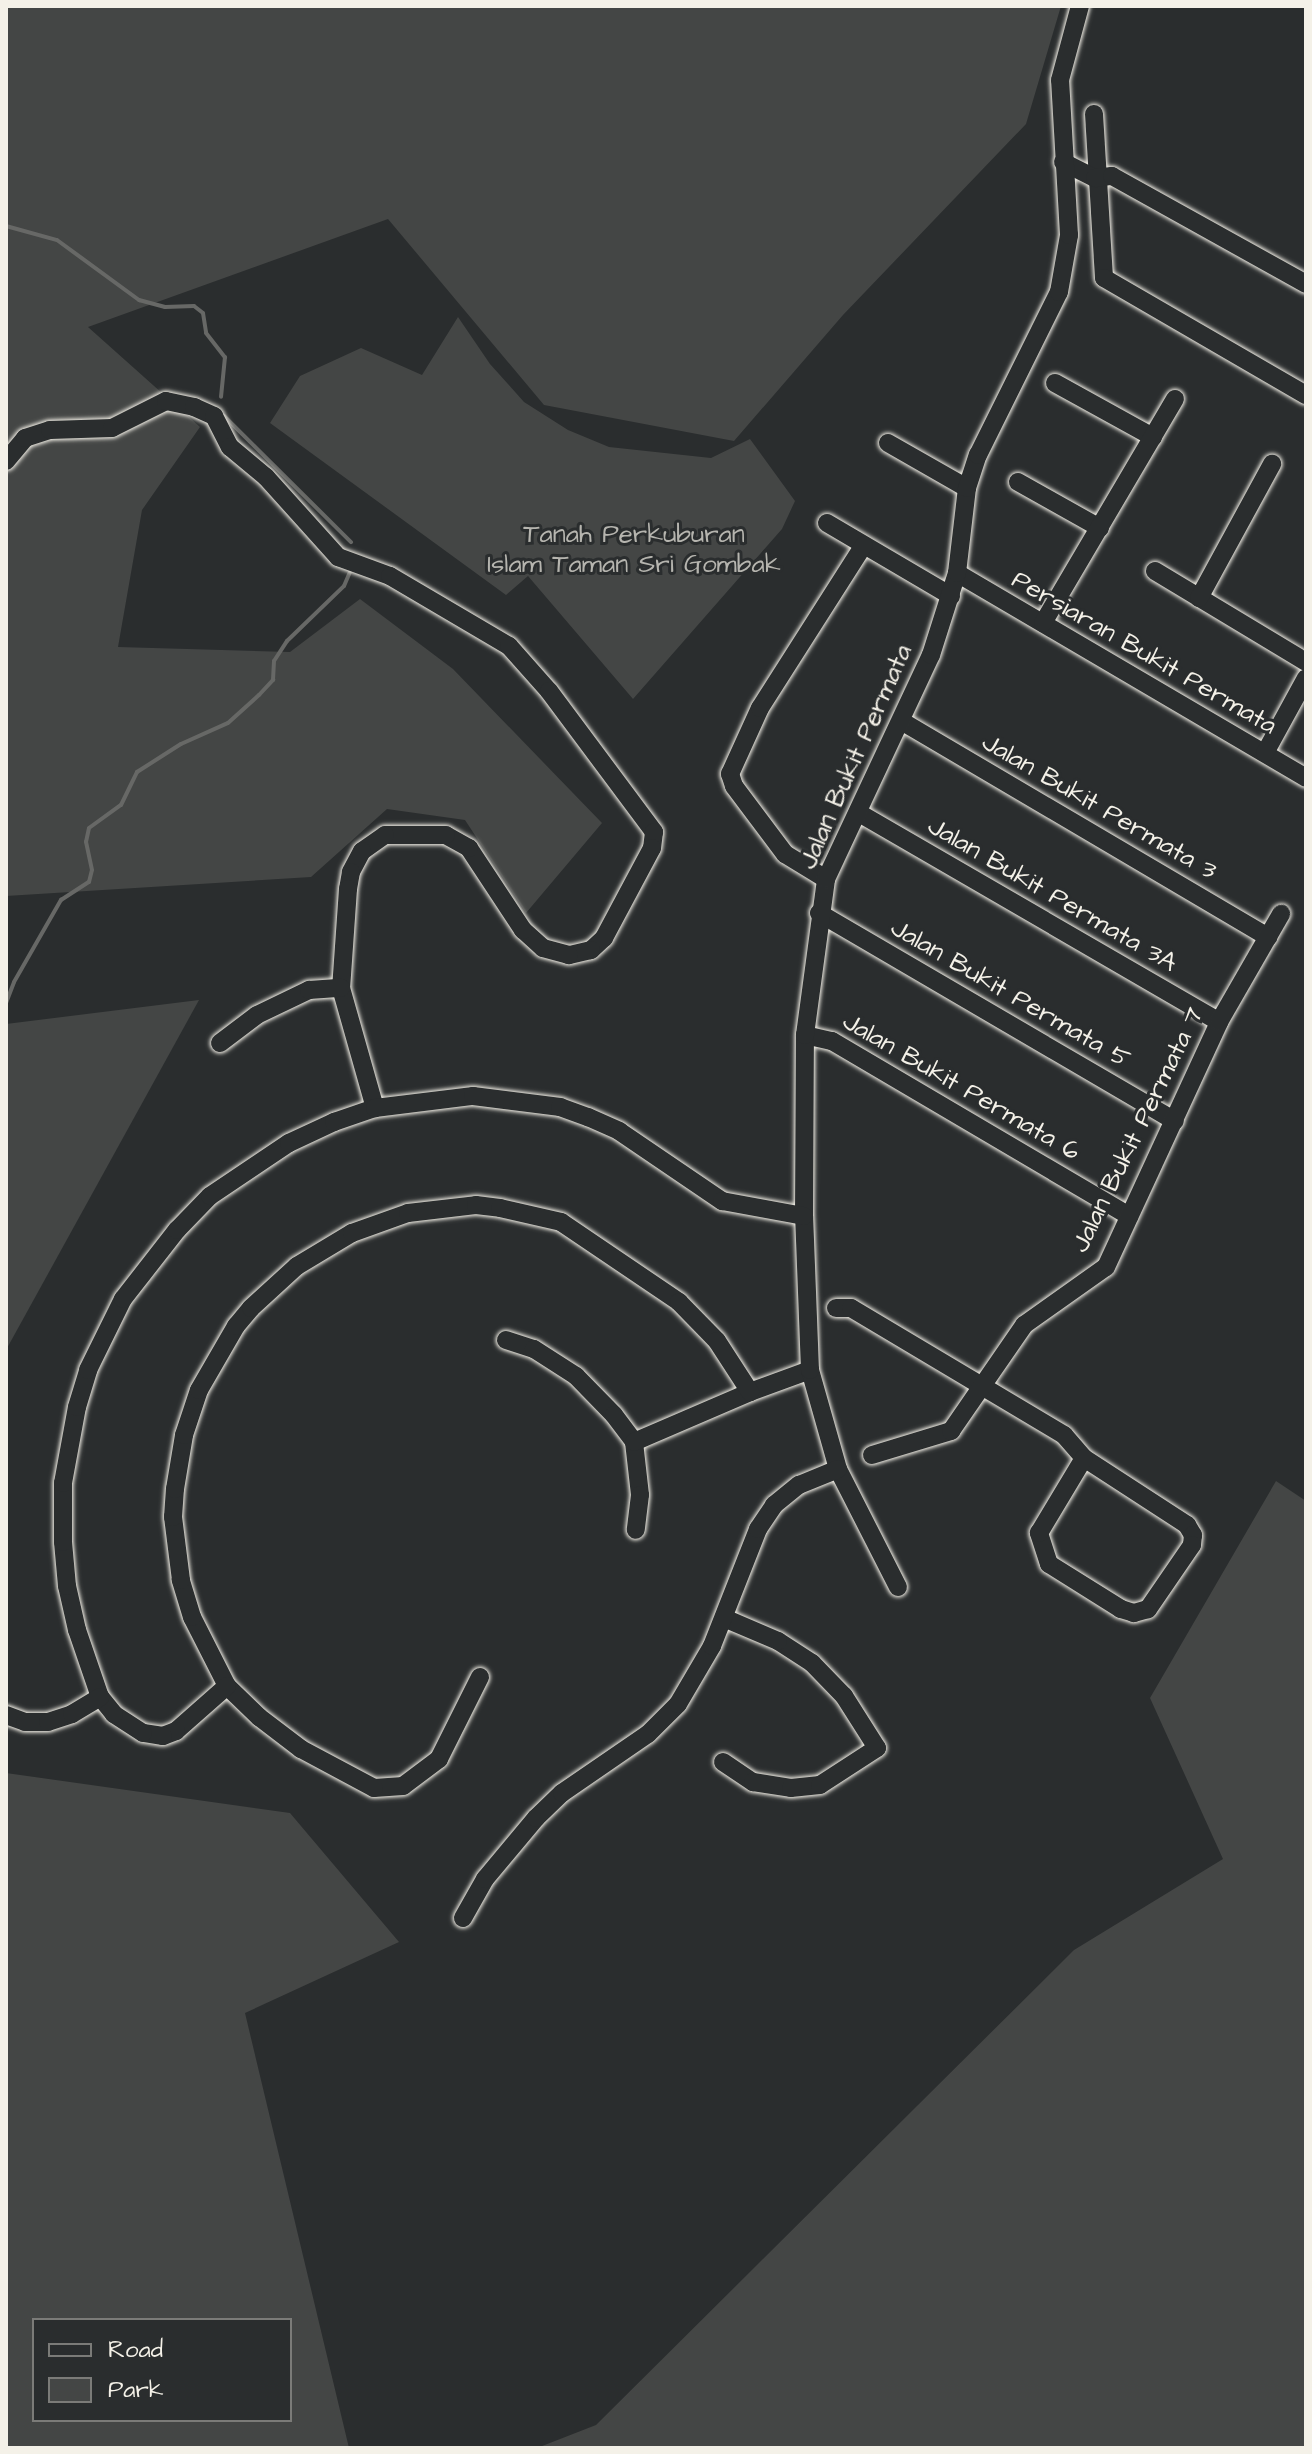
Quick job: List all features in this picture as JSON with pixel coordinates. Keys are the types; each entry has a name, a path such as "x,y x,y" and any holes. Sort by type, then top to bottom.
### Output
{"street":[{"name":"Jalan Bukit Permata","path":"898,1587 838,1469 810,1370 804,1216 805,1035 819,913 826,879 903,722 951,596 957,573 967,488 978,455 1059,292 1069,235 1060,80 1080,6"},
{"path":"1094,114 1095,178 1104,278 1306,395"},
{"path":"1063,162 1095,178 1112,176 1306,284"},
{"path":"1055,383 1153,437"},
{"path":"1043,623 1175,399"},
{"path":"6,461 25,438 50,430 112,428 166,401 194,407 214,416 230,447 266,477 338,557 390,576 509,646 549,691 654,832 652,848 604,938 591,950 569,955 543,948 523,930 469,848 446,835 385,835 362,851 351,872 341,988 375,1108"},
{"path":"888,443 967,488"},
{"path":"1199,598 1272,464"},
{"path":"1018,482 1100,528"},
{"path":"827,523 951,596"},
{"path":"826,879 785,854 734,786 730,774 760,708 864,545"},
{"path":"1155,571 1306,662"},
{"name":"Persiaran Bukit Permata","path":"957,573 1306,778"},
{"path":"1265,753 1306,678"},
{"name":"Jalan Bukit Permata 3","path":"903,722 1268,937"},
{"name":"Jalan Bukit Permata 3A","path":"859,813 1219,1022"},
{"name":"Jalan Bukit Permata 5","path":"819,913 1175,1121"},
{"name":"Jalan Bukit Permata 7","path":"872,1455 951,1431 1024,1325 1106,1267 1219,1022 1281,914"},
{"path":"220,1043 257,1015 309,990 341,988"},
{"name":"Jalan Bukit Permata 6","path":"805,1035 832,1041 1129,1216"},
{"path":"227,1686 176,1731 163,1736 130,1727 100,1697 77,1630 67,1586 63,1483 77,1407 102,1340 123,1299 149,1263 210,1196 289,1143 375,1108 473,1096 560,1107 619,1131 722,1201 804,1216"},
{"path":"480,1677 439,1759 403,1786 374,1788 301,1749 259,1717 227,1686 192,1617 176,1550 175,1489 184,1435 199,1390 236,1326 297,1266 352,1233 408,1213 476,1205 561,1222 679,1302 717,1341 750,1392"},
{"path":"836,1308 851,1308 1064,1435 1084,1458 1187,1525 1193,1535 1192,1545 1148,1609 1134,1613 1121,1609 1049,1564 1039,1533 1084,1458"},
{"path":"506,1340 534,1349 576,1376 614,1415 634,1442 640,1495 636,1530"},
{"path":"634,1442 810,1370"},
{"path":"463,1918 485,1879 536,1818 562,1793 648,1734 678,1704 724,1618 758,1529 774,1505 799,1485 838,1469"},
{"path":"723,1762 753,1782 791,1788 820,1785 877,1748 844,1696 812,1663 778,1641 724,1618"},
{"path":"6,1715 25,1722 48,1722 72,1714 100,1697"}],"green space":[{"path":"6,6 1061,6 1026,124 843,315 734,441 544,405 388,219 88,327 200,427 142,510 118,647 290,652 360,599 453,669 602,823 526,913 465,820 387,809 311,877 6,896"},
{"name":"Tanah Perkuburan Islam Taman Sri Gombak","path":"458,317 490,364 524,402 568,430 609,447 711,458 750,439 795,501 782,529 633,699 528,576 506,595 270,423 300,376 361,348 422,375"},
{"path":"199,1000 6,1350 6,1024"},
{"path":"1276,1481 1306,1501 1306,2448 537,2448 596,2425 1074,1950 1223,1859 1150,1698"},
{"path":"6,1773 290,1813 399,1942 245,2013 349,2448 6,2448"}],"waterway":[{"path":"6,226 57,240 139,300 165,307 194,306 203,313 206,333 225,357 221,397"},
{"path":"224,416 351,542"},
{"path":"6,1003 14,982 61,900 89,882 92,870 86,842 89,828 121,805 137,772 181,744 228,723 259,695 273,680 274,661 287,641 344,586 350,572"}]}
